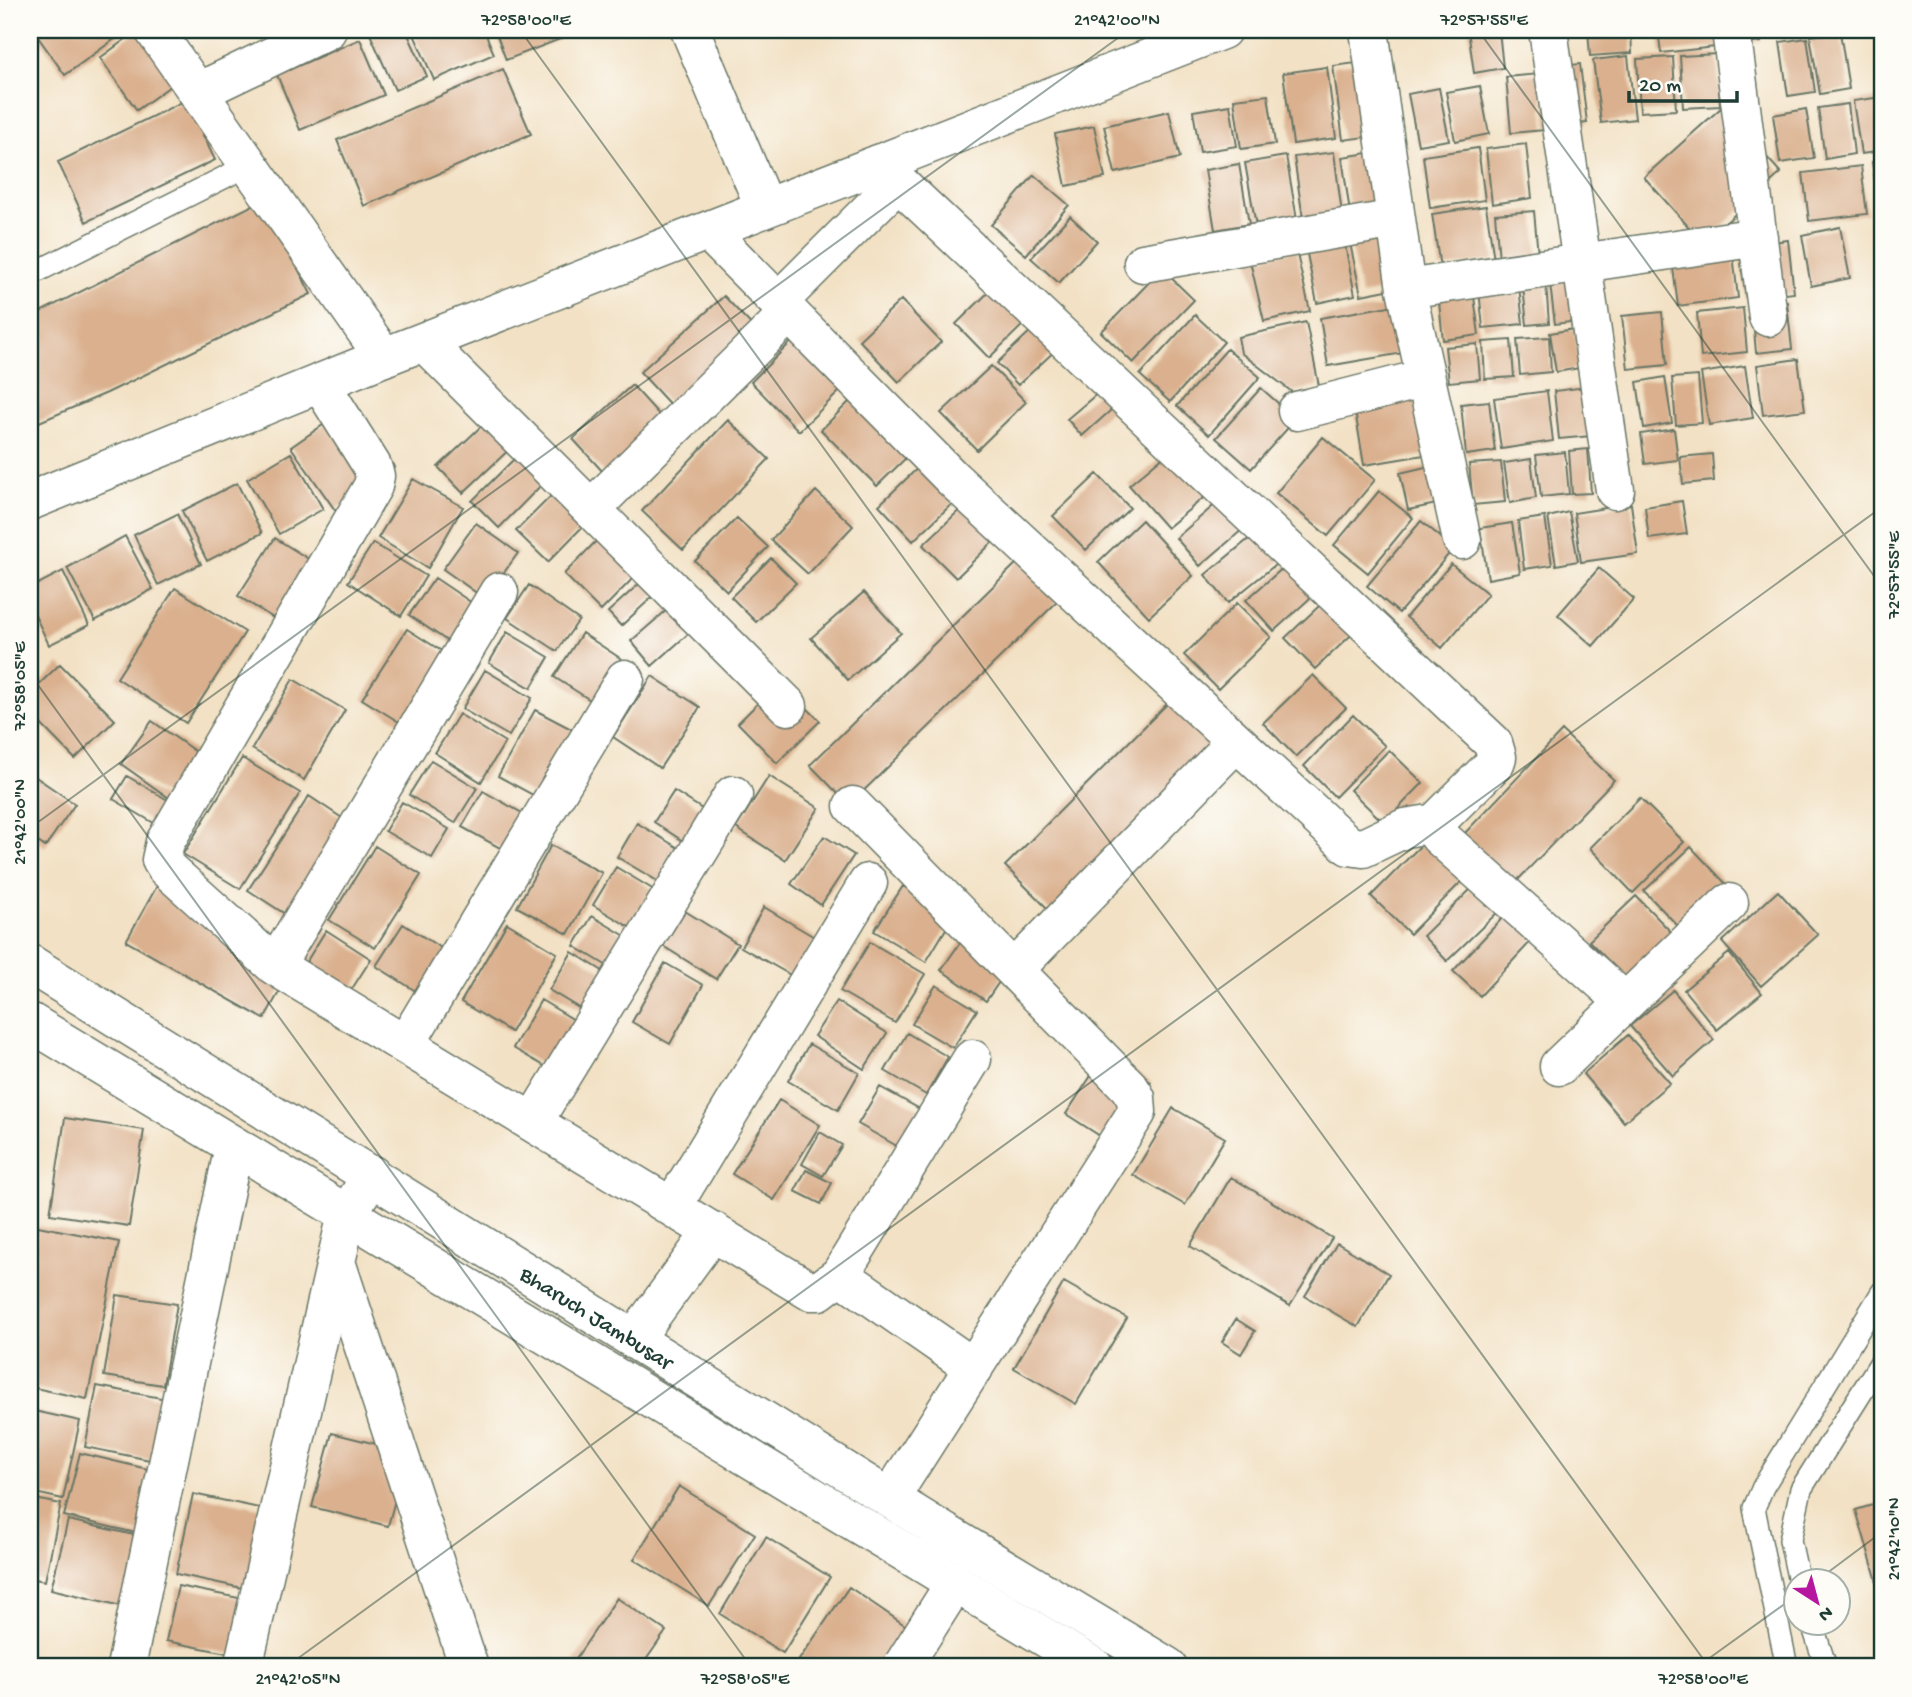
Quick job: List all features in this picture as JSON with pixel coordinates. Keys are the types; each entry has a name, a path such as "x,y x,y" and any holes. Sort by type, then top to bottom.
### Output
{"street":[{"path":"154,30 384,357"},
{"path":"198,92 327,30"},
{"path":"690,30 765,208"},
{"path":"30,501 384,357 765,208 888,173 1222,30"},
{"path":"1369,30 1406,289 1462,540"},
{"path":"1548,30 1615,490"},
{"path":"1731,30 1768,317"},
{"path":"591,509 784,307 888,173"},
{"path":"708,231 953,479 1236,742 1355,848 1373,845 1405,828 1436,823 1494,763 1497,757 1493,743 888,173"},
{"path":"1143,263 1396,219"},
{"path":"1406,289 1758,237"},
{"path":"424,342 788,706"},
{"path":"1297,411 1426,378"},
{"path":"320,383 372,466 375,476 373,486 161,852 166,868 275,966 810,1291 820,1291 840,1275 972,1059"},
{"path":"275,966 499,592"},
{"path":"405,1045 625,680"},
{"path":"1014,970 1236,742"},
{"path":"533,1122 733,796"},
{"path":"853,806 1129,1087 1136,1098 1137,1112 890,1498"},
{"path":"1436,823 1439,836 1625,1002"},
{"path":"672,1207 868,883"},
{"path":"1559,1066 1729,903"},
{"name":"Bharuch Jambusar","path":"30,964 890,1498 1168,1667"},
{"name":"Bharuch Jambusar","path":"30,1022 1094,1667"},
{"path":"126,1667 234,1146"},
{"path":"243,1667 347,1214 372,1175"},
{"path":"635,1338 713,1231"},
{"path":"336,1262 469,1667"},
{"path":"840,1275 974,1368"},
{"path":"902,1667 955,1583"}],"lane":[{"path":"30,275 249,165"},
{"path":"1787,1667 1754,1508 1763,1487 1882,1292"},
{"path":"1796,1568 1790,1540 1801,1489 1882,1360"},
{"path":"1817,1638 1826,1667"}],"building":[{"path":"33,30 127,30 65,75"},
{"path":"138,30 177,81 137,110 100,58"},
{"path":"380,30 406,30 427,76 395,90 370,34"},
{"path":"412,30 484,30 494,54 434,80"},
{"path":"495,30 560,30 563,38 506,60"},
{"path":"1468,30 1499,30 1503,68 1474,73"},
{"path":"1588,30 1631,30 1632,53 1590,56"},
{"path":"1658,30 1760,30 1761,42 1661,53"},
{"path":"1840,32 1849,89 1820,94 1810,36"},
{"path":"1807,38 1815,92 1788,96 1780,42"},
{"path":"360,39 384,95 300,130 277,75"},
{"path":"1717,54 1720,106 1683,108 1680,56"},
{"path":"1628,56 1635,119 1601,123 1593,60"},
{"path":"1673,57 1676,110 1640,112 1637,59"},
{"path":"1379,60 1389,134 1343,140 1333,66"},
{"path":"1580,64 1587,123 1548,127 1542,68"},
{"path":"1327,67 1336,138 1293,144 1283,73"},
{"path":"503,69 531,134 364,206 337,140"},
{"path":"1540,74 1545,130 1511,133 1506,77"},
{"path":"1480,86 1489,134 1455,141 1446,92"},
{"path":"1439,88 1449,140 1418,145 1408,94"},
{"path":"1268,95 1275,144 1241,149 1234,99"},
{"path":"1882,97 1882,151 1861,154 1853,101"},
{"path":"186,100 215,160 86,222 58,162"},
{"path":"1848,104 1854,154 1825,159 1818,108"},
{"path":"1230,105 1237,146 1200,152 1193,111"},
{"path":"1722,107 1781,173 1703,243 1644,177"},
{"path":"1806,109 1814,158 1780,163 1773,115"},
{"path":"1169,111 1180,158 1115,173 1104,126"},
{"path":"1094,126 1105,178 1066,186 1055,134"},
{"path":"1526,144 1532,198 1492,204 1486,149"},
{"path":"1478,148 1485,200 1430,208 1423,156"},
{"path":"1382,151 1390,207 1350,213 1342,157"},
{"path":"1334,152 1342,214 1303,219 1294,157"},
{"path":"1286,156 1297,219 1256,226 1245,163"},
{"path":"1882,161 1882,208 1879,208 1872,162"},
{"path":"1239,164 1249,224 1215,230 1205,170"},
{"path":"1861,166 1867,214 1809,221 1803,173"},
{"path":"1034,175 1069,205 1026,255 991,225"},
{"path":"263,200 311,294 107,393 30,426 30,317"},
{"path":"1486,206 1494,260 1440,268 1432,214"},
{"path":"1534,211 1538,255 1499,259 1495,214"},
{"path":"1070,216 1097,241 1059,283 1031,258"},
{"path":"1840,227 1850,278 1811,286 1802,235"},
{"path":"1392,235 1402,287 1361,295 1350,243"},
{"path":"1344,240 1355,295 1317,303 1306,249"},
{"path":"1788,240 1794,293 1746,299 1739,247"},
{"path":"1732,245 1738,298 1678,306 1671,253"},
{"path":"1296,250 1310,311 1264,321 1250,261"},
{"path":"1162,269 1194,300 1133,363 1101,332"},
{"path":"1572,281 1578,321 1555,324 1550,284"},
{"path":"998,283 1031,317 989,358 956,324"},
{"path":"1546,284 1549,323 1527,325 1523,286"},
{"path":"1519,286 1523,324 1483,328 1479,290"},
{"path":"1473,289 1479,335 1443,340 1438,293"},
{"path":"724,296 759,333 675,410 640,372"},
{"path":"901,300 941,342 899,382 859,340"},
{"path":"1787,302 1792,349 1756,353 1752,306"},
{"path":"1401,304 1409,352 1328,366 1320,318"},
{"path":"1743,308 1747,352 1701,357 1697,313"},
{"path":"1662,312 1667,365 1628,369 1622,316"},
{"path":"1195,315 1224,342 1170,402 1140,375"},
{"path":"1306,322 1319,386 1292,392 1241,353 1238,337"},
{"path":"1036,326 1058,348 1018,385 997,363"},
{"path":"1574,329 1580,368 1556,372 1550,333"},
{"path":"1549,337 1551,372 1520,375 1517,339"},
{"path":"793,340 842,389 799,431 751,382"},
{"path":"1511,340 1514,377 1485,379 1483,342"},
{"path":"1477,344 1480,379 1449,382 1445,347"},
{"path":"1227,349 1260,377 1209,435 1177,406"},
{"path":"1798,359 1805,410 1763,415 1757,365"},
{"path":"991,366 1026,402 977,450 941,413"},
{"path":"1745,366 1753,418 1709,425 1701,373"},
{"path":"1698,376 1702,423 1676,425 1672,378"},
{"path":"1665,377 1672,423 1644,428 1637,382"},
{"path":"632,385 673,430 614,484 573,439"},
{"path":"1105,387 1119,403 1082,436 1067,419"},
{"path":"1586,387 1591,436 1559,439 1554,391"},
{"path":"1261,388 1296,419 1251,469 1216,438"},
{"path":"1547,391 1553,441 1501,449 1494,398"},
{"path":"1426,393 1436,453 1364,465 1354,405"},
{"path":"853,398 910,454 877,486 821,430"},
{"path":"1489,401 1495,451 1466,455 1461,404"},
{"path":"352,405 395,467 335,510 291,447"},
{"path":"489,419 514,445 463,493 438,467"},
{"path":"728,420 769,459 683,550 642,511"},
{"path":"1674,429 1678,460 1645,464 1641,434"},
{"path":"1323,437 1375,480 1328,536 1276,493"},
{"path":"528,445 555,471 499,528 472,501"},
{"path":"1588,449 1591,493 1572,494 1569,451"},
{"path":"1171,450 1208,494 1167,528 1129,485"},
{"path":"1565,452 1569,494 1541,497 1536,455"},
{"path":"291,453 323,509 279,534 247,479"},
{"path":"1712,454 1714,481 1683,484 1680,457"},
{"path":"1531,459 1536,498 1510,503 1504,463"},
{"path":"925,461 959,497 913,541 879,505"},
{"path":"1501,462 1505,502 1473,505 1469,464"},
{"path":"1438,464 1446,502 1408,510 1400,473"},
{"path":"1097,474 1130,508 1086,550 1053,516"},
{"path":"413,479 463,507 428,568 378,538"},
{"path":"237,483 262,533 207,561 182,511"},
{"path":"563,484 594,515 548,562 516,531"},
{"path":"816,491 853,526 808,574 771,540"},
{"path":"1379,491 1413,518 1368,573 1334,545"},
{"path":"1226,495 1250,523 1200,566 1176,538"},
{"path":"970,500 1002,533 956,578 923,545"},
{"path":"1682,501 1687,534 1649,539 1645,507"},
{"path":"1631,504 1638,554 1581,562 1574,513"},
{"path":"1569,512 1578,561 1556,565 1548,517"},
{"path":"177,514 201,564 158,585 134,535"},
{"path":"1545,517 1552,565 1524,569 1518,521"},
{"path":"737,518 768,547 727,591 695,561"},
{"path":"1142,520 1193,576 1149,617 1098,562"},
{"path":"1421,521 1454,548 1399,613 1367,586"},
{"path":"476,523 518,553 485,599 443,569"},
{"path":"1512,523 1520,573 1488,579 1480,528"},
{"path":"610,527 648,563 601,611 564,574"},
{"path":"1256,533 1280,561 1228,603 1205,575"},
{"path":"125,536 153,589 95,621 67,568"},
{"path":"275,538 323,568 286,626 238,596"},
{"path":"373,543 426,576 401,616 348,582"},
{"path":"1023,557 1062,597 849,805 810,765"},
{"path":"771,558 796,583 756,622 731,597"},
{"path":"1292,560 1319,590 1274,631 1246,600"},
{"path":"1451,564 1488,594 1442,648 1406,617"},
{"path":"1599,568 1634,599 1593,646 1558,615"},
{"path":"63,571 89,625 49,645 30,605 30,588"},
{"path":"650,574 662,588 621,626 608,612"},
{"path":"435,578 484,611 459,649 409,615"},
{"path":"529,585 579,620 557,651 507,618"},
{"path":"175,588 245,632 186,723 117,678"},
{"path":"864,592 901,633 848,680 811,638"},
{"path":"1334,592 1363,624 1315,669 1285,638"},
{"path":"675,603 696,627 652,666 631,641"},
{"path":"1237,603 1271,637 1218,689 1184,655"},
{"path":"407,629 451,657 407,727 362,699"},
{"path":"507,632 549,657 531,688 489,663"},
{"path":"582,633 626,662 598,705 554,677"},
{"path":"60,664 115,720 75,759 30,713 30,693"},
{"path":"485,670 532,698 509,736 462,709"},
{"path":"1313,675 1346,708 1296,757 1263,723"},
{"path":"652,676 700,707 660,768 613,737"},
{"path":"293,679 345,710 304,780 252,749"},
{"path":"780,681 820,721 777,763 738,723"},
{"path":"1169,702 1215,748 1051,912 1005,866"},
{"path":"535,710 579,733 542,800 498,776"},
{"path":"459,714 505,742 481,782 435,753"},
{"path":"1353,715 1385,746 1335,797 1304,766"},
{"path":"152,721 203,757 172,800 121,764"},
{"path":"1562,731 1614,780 1514,884 1463,835"},
{"path":"1389,750 1423,783 1384,823 1350,790"},
{"path":"242,758 300,793 240,889 183,854"},
{"path":"431,760 477,788 455,823 409,795"},
{"path":"30,773 75,804 45,847 30,836"},
{"path":"127,776 178,806 164,829 113,799"},
{"path":"769,776 819,808 785,860 736,828"},
{"path":"483,791 529,817 509,853 462,827"},
{"path":"674,791 713,816 692,847 654,822"},
{"path":"309,796 360,830 299,923 248,890"},
{"path":"1640,798 1684,842 1633,893 1590,848"},
{"path":"402,802 449,829 432,858 385,831"},
{"path":"637,823 690,855 671,889 617,857"},
{"path":"824,836 854,855 821,905 791,884"},
{"path":"1430,836 1468,875 1410,934 1371,896"},
{"path":"551,845 602,873 568,934 517,907"},
{"path":"375,846 421,875 375,948 329,920"},
{"path":"1691,847 1729,887 1682,930 1644,891"},
{"path":"616,867 664,896 641,934 593,905"},
{"path":"162,877 300,955 264,1019 126,941"},
{"path":"1476,884 1501,909 1447,961 1423,936"},
{"path":"903,886 953,917 926,962 874,931"},
{"path":"1778,891 1818,935 1761,986 1722,942"},
{"path":"1636,896 1674,935 1627,980 1589,941"},
{"path":"764,907 816,938 794,977 741,947"},
{"path":"685,911 738,944 716,979 663,946"},
{"path":"1508,912 1535,937 1480,996 1453,971"},
{"path":"592,916 637,943 619,973 574,946"},
{"path":"507,923 557,953 511,1032 461,1002"},
{"path":"403,924 449,953 422,995 376,966"},
{"path":"326,930 371,959 350,992 305,964"},
{"path":"969,930 1014,960 986,1001 941,970"},
{"path":"870,942 925,974 895,1023 840,991"},
{"path":"572,952 619,981 597,1019 549,990"},
{"path":"1729,953 1762,993 1717,1030 1684,990"},
{"path":"665,963 703,985 670,1044 632,1022"},
{"path":"936,985 977,1010 953,1048 912,1024"},
{"path":"1673,990 1714,1040 1673,1076 1630,1026"},
{"path":"541,1000 591,1030 563,1077 513,1048"},
{"path":"837,1001 887,1033 864,1069 814,1036"},
{"path":"907,1033 948,1057 926,1095 885,1071"},
{"path":"1628,1035 1670,1083 1624,1122 1583,1074"},
{"path":"809,1044 859,1073 838,1110 788,1081"},
{"path":"1106,1053 1151,1082 1111,1143 1066,1114"},
{"path":"880,1087 925,1112 904,1150 858,1124"},
{"path":"779,1100 820,1125 774,1200 732,1174"},
{"path":"1173,1108 1225,1138 1185,1205 1133,1175"},
{"path":"65,1118 144,1130 129,1226 50,1214"},
{"path":"820,1132 842,1145 823,1176 802,1164"},
{"path":"806,1170 832,1183 821,1204 795,1191"},
{"path":"1231,1177 1332,1238 1290,1306 1190,1246"},
{"path":"38,1226 119,1242 87,1399 30,1387 30,1267"},
{"path":"1337,1243 1389,1274 1358,1327 1305,1296"},
{"path":"1064,1282 1127,1318 1076,1404 1014,1368"},
{"path":"117,1295 177,1304 163,1385 104,1376"},
{"path":"1236,1319 1255,1331 1241,1354 1222,1342"},
{"path":"97,1386 172,1400 160,1462 85,1447"},
{"path":"30,1410 80,1421 63,1499 30,1492"},
{"path":"332,1433 408,1452 388,1526 312,1507"},
{"path":"80,1453 156,1471 140,1534 64,1516"},
{"path":"679,1486 755,1534 709,1606 634,1559"},
{"path":"193,1494 278,1512 261,1592 176,1574"},
{"path":"30,1498 61,1504 45,1581 30,1578"},
{"path":"1882,1502 1882,1598 1856,1510"},
{"path":"68,1520 147,1538 130,1608 51,1589"},
{"path":"766,1537 830,1577 783,1653 720,1614"},
{"path":"178,1586 259,1602 247,1657 166,1641"},
{"path":"849,1587 909,1628 882,1667 811,1667 799,1660"},
{"path":"617,1598 666,1631 641,1667 570,1667"}]}
